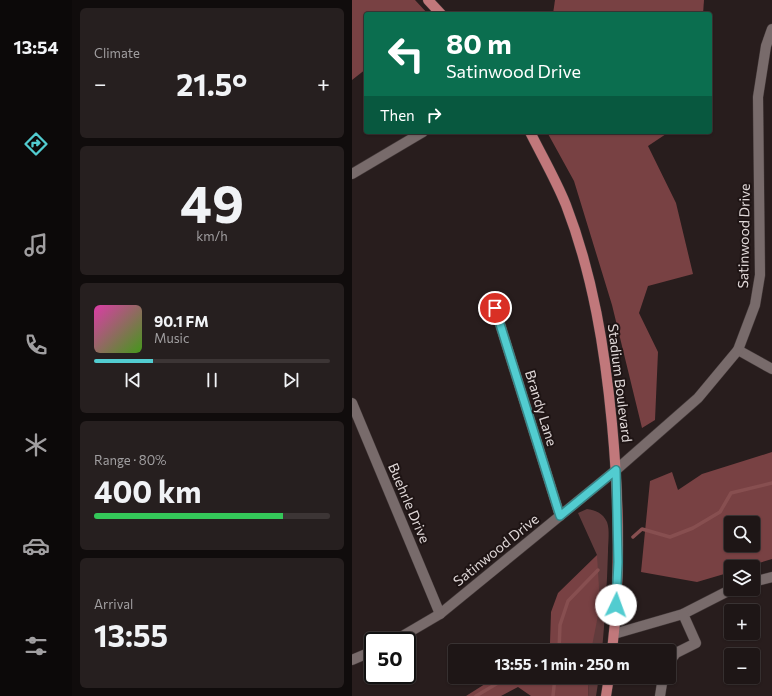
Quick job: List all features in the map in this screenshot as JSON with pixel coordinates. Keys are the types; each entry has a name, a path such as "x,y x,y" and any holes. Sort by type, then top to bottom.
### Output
{"main road":[{"path":"428,0 439,12"},
{"name":"Stadium Boulevard","path":"531,134 565,205 579,246 596,309 607,371 616,470 618,562 613,644"},
{"path":"606,696 608,684"}],"street":[{"name":"Satinwood Drive","path":"409,632 440,614 616,470 698,398 738,350 755,305 760,275 758,97 766,46 772,29"},
{"path":"352,174 420,134"},
{"name":"Brandy Lane","path":"495,308 560,516"},
{"path":"738,350 772,369"},
{"name":"Buehrle Drive","path":"352,403 440,614"},
{"path":"760,580 772,577"},
{"path":"614,634 683,614 724,593"},
{"path":"676,653 696,643 683,614"},
{"path":"352,660 364,655"},
{"path":"660,696 661,684"}],"shaded area":[{"path":"352,0 415,0 426,12 364,12 364,71 352,80"},
{"path":"555,0 704,0 703,12 553,12"},
{"path":"548,134 666,134 648,146 676,203 693,274 648,286 639,313 658,352 655,420 642,428 612,305 574,181"},
{"path":"772,452 772,559 760,563 760,560 724,560 724,574 697,582 641,572 650,481 672,472 678,490 702,474"},
{"path":"587,509 596,511 601,514 607,522 609,537 602,644 591,644 597,555 578,513"},
{"path":"597,555 600,605 592,644 548,644 550,643 551,612 558,593"},
{"path":"485,684 589,684 588,696 531,696 518,687 501,696 466,696"},
{"path":"589,684 598,684 596,696 588,696"}],"waterway":[{"path":"633,537 642,529 670,537 693,528 720,512 731,493 772,483"},
{"path":"559,644 560,625 568,601 598,570"},
{"path":"476,696 496,684"},
{"path":"553,696 554,684"}],"route":[{"path":"495,308 560,516 616,470 618,562 616,605"}]}
